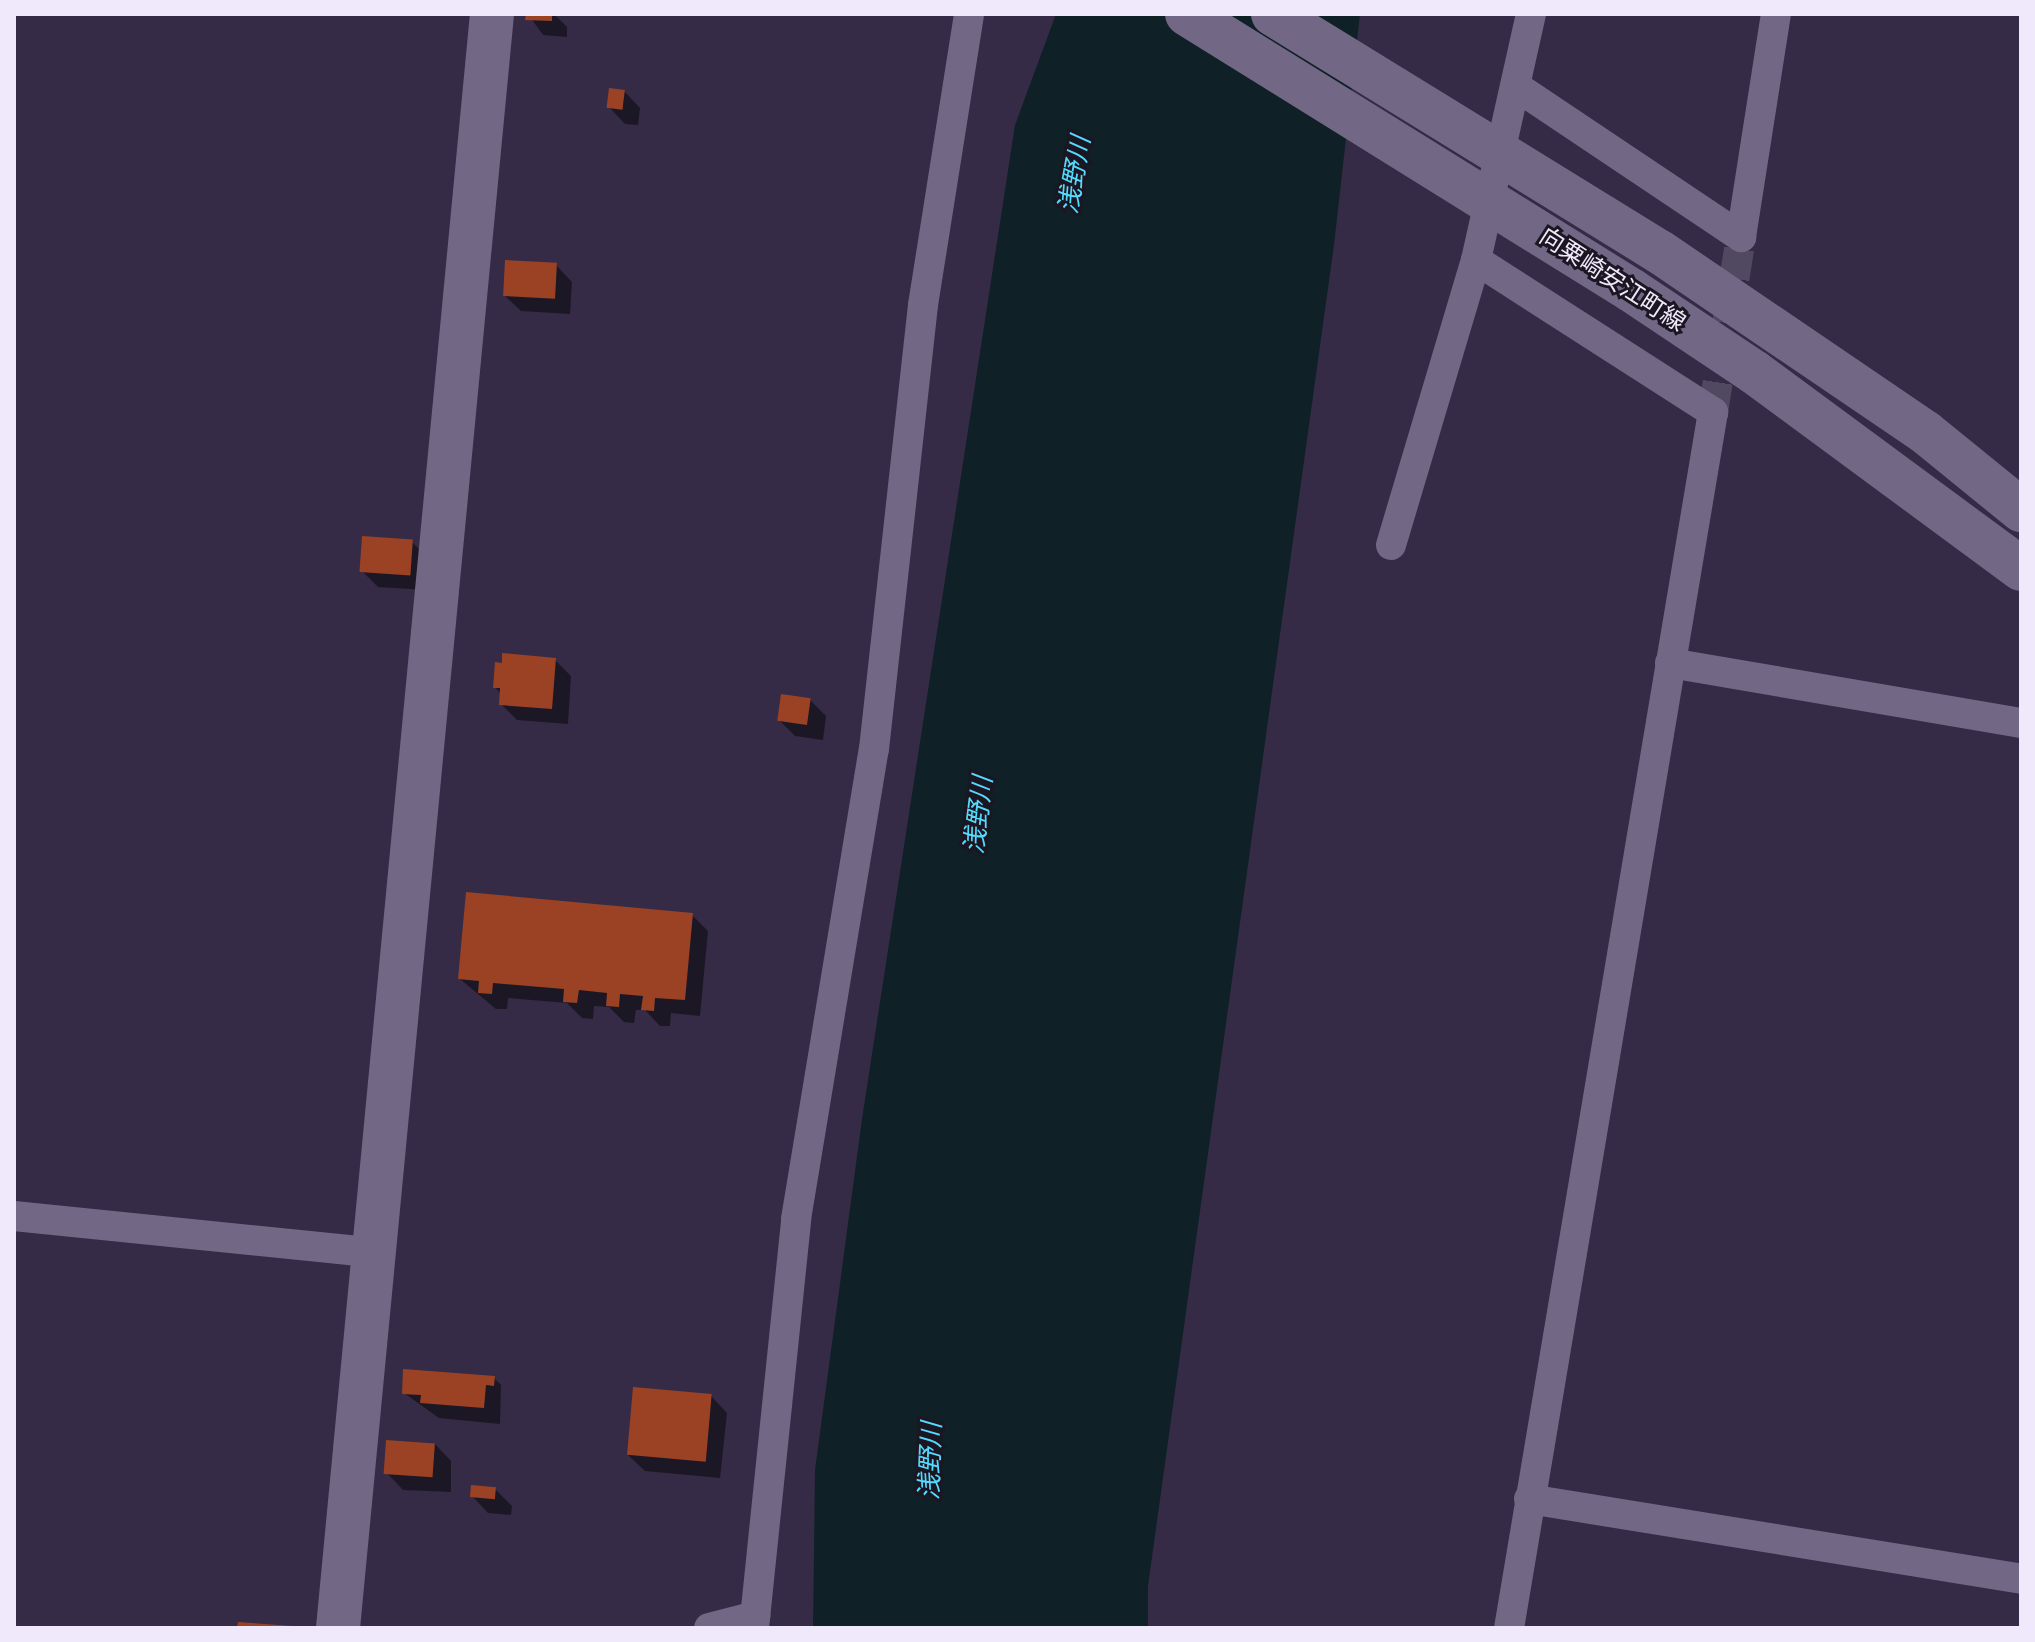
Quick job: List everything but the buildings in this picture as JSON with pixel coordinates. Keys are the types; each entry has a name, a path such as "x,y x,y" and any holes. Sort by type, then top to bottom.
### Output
{"main road":[{"path":"338,1628 371,1252 492,14"},
{"name":"向粟崎安江町線","path":"1187,14 1631,290 1754,372 2021,569"},
{"name":"向粟崎安江町線","path":"1273,14 1660,252 1925,432 2021,510"}],"street":[{"path":"709,1628 755,1622 796,1219 874,749 923,305 969,14"},
{"path":"1391,545 1476,260 1531,14"},
{"path":"1517,87 1741,237 1776,14"},
{"path":"1476,260 1713,412 1509,1628"},
{"path":"1670,663 2021,723"},
{"path":"14,1216 371,1252"},
{"path":"1529,1499 2021,1579"}],"water":[{"name":"浅野川","path":"1056,14 1360,14 1334,245 1148,1586 1148,1628 813,1628 815,1470 862,1119 1015,125"}],"tunnel":[{"path":"1713,412 1741,237"}]}
